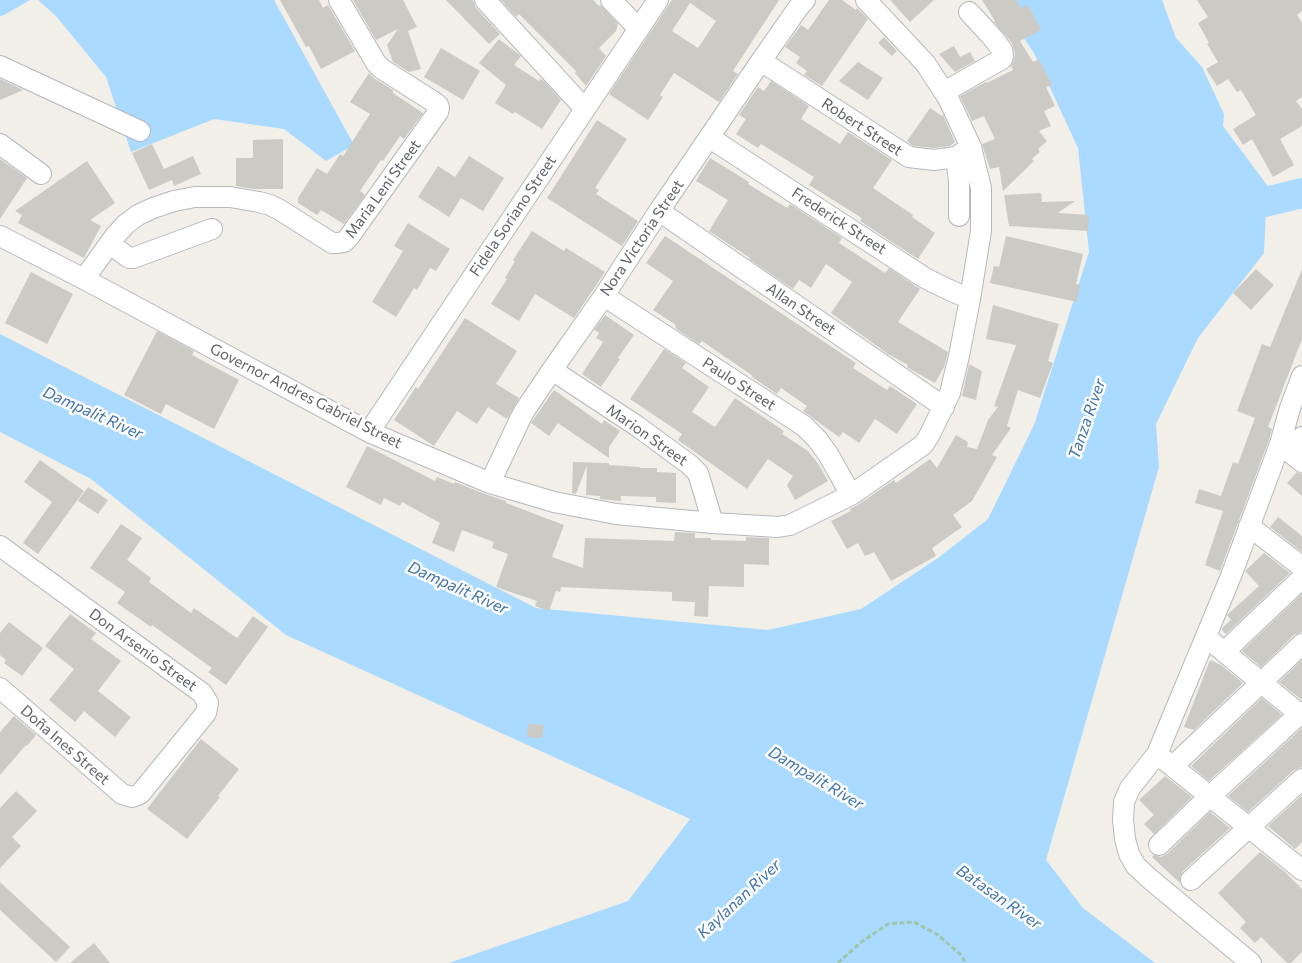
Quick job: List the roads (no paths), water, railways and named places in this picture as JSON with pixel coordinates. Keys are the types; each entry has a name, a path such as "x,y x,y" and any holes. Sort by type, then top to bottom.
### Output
{"street":[{"name":"Maria Leni Street","path":"84,279 126,224 138,215 174,201 194,197 230,197 270,205 332,243 344,242 349,237 439,108 434,102 382,69 376,63 339,0"},
{"path":"485,0 586,109"},
{"path":"611,0 639,29"},
{"name":"Fidela Soriano Street","path":"369,432 658,0"},
{"name":"Nora Victoria Street","path":"490,483 523,413 604,296 761,61 805,0"},
{"name":"Governor Andres Gabriel Street","path":"0,236 369,432 490,483 554,502 616,514 713,523 790,525 851,496 923,445 930,436 950,393 957,365 970,299 980,231 981,188 963,152 944,92 925,63 866,0"},
{"path":"944,92 1002,59 1003,56 1002,50 993,38 969,12"},
{"name":"Robert Street","path":"761,61 909,157 934,160 963,152"},
{"path":"0,66 140,131"},
{"name":"Frederick Street","path":"710,138 925,278 970,299"},
{"path":"0,144 41,174"},
{"path":"959,216 959,181 963,152"},
{"name":"Allan Street","path":"659,211 944,407"},
{"path":"110,244 129,258 132,258 212,229"},
{"name":"Paulo Street","path":"604,296 804,426 818,439 851,496"},
{"name":"Marion Street","path":"552,370 637,426 694,469 700,478 713,523"},
{"path":"1251,963 1136,866 1129,854 1126,840 1124,802 1130,788 1157,754 1206,637 1249,526 1293,448 1290,408 1302,376"},
{"path":"1249,526 1302,568"},
{"name":"Don Arsenio Street","path":"0,546 202,693 208,703 206,714 140,794 132,797"},
{"path":"1224,652 1302,578"},
{"path":"1159,846 1210,796 1301,714 1206,637"},
{"path":"1173,766 1302,644"},
{"name":"Doña Ines Street","path":"0,688 122,794 132,797"},
{"path":"1157,754 1249,827 1298,860"},
{"path":"1191,880 1302,779"}],"water":[{"path":"0,0 30,0 0,16"},
{"path":"38,0 274,0 354,145 326,161 284,129 214,119 131,152 106,77 56,16"},
{"path":"998,0 1162,0 1176,38 1202,67 1224,114 1223,126 1267,185 1264,253 1198,338 1156,424 1159,467 1046,860 1083,908 1155,963 449,963 628,901 690,819 286,635 91,479 0,432 0,334 536,608 768,630 861,609 938,558 988,519 1034,425 1089,252 1078,148 1034,53"}],"waterway":[{"path":"1265,202 1302,193"}],"water label":[{"name":"Dampalit River","path":"93,413"},
{"name":"Tanza River","path":"1087,419"},
{"name":"Dampalit River","path":"458,588"},
{"name":"Dampalit River","path":"816,778"},
{"name":"Batasan River","path":"999,897"},
{"name":"Kaylanan River","path":"739,899"}]}
